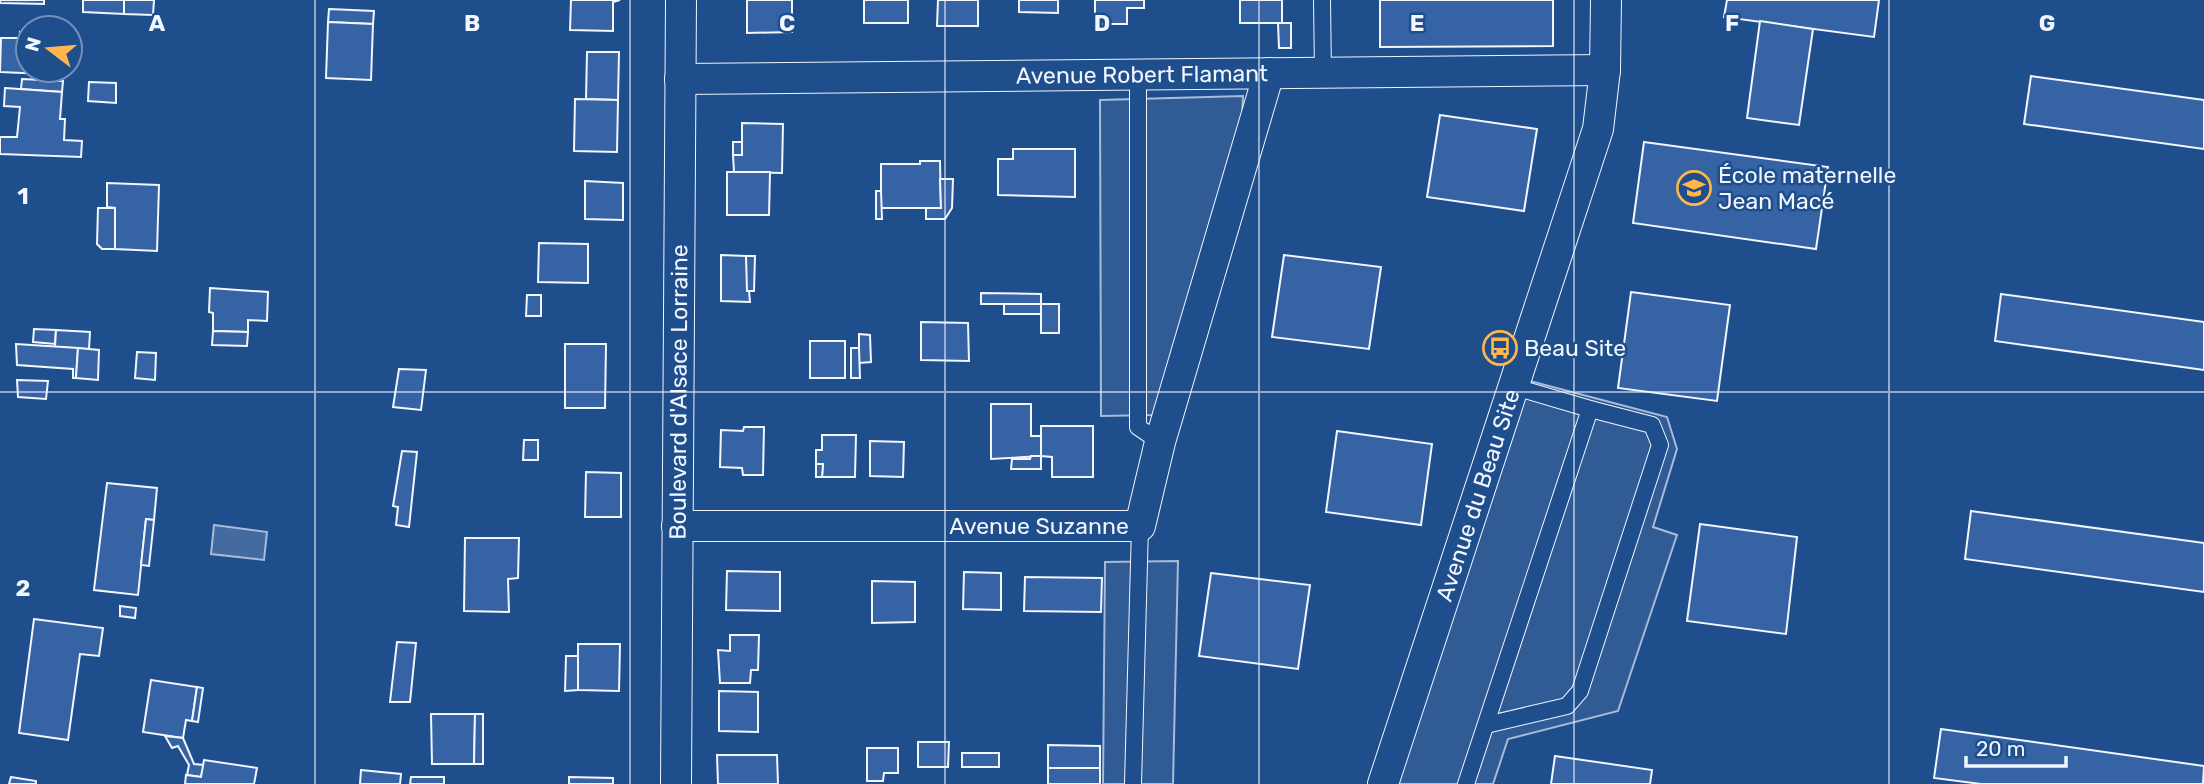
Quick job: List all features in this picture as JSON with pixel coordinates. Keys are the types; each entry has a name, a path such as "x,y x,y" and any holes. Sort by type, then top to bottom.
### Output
{"street":[{"name":"Boulevard d'Alsace Lorraine","path":"676,784 681,0"},
{"name":"Avenue du Beau Site","path":"1384,784 1598,129 1605,70 1606,0"},
{"name":"Avenue Robert Flamant","path":"680,79 1605,70"},
{"name":"Avenue Suzanne","path":"677,526 1140,526 1160,442 1269,73"}],"lane":[{"path":"1322,0 1323,73"},
{"path":"1138,75 1138,426 1160,442"},
{"path":"1486,725 1567,706 1580,691 1660,444 1652,425 1512,386"},
{"path":"1466,784 1590,409"},
{"path":"1133,784 1140,526"}],"shaded area":[{"path":"1243,96 1242,117 1154,415 1101,416 1100,100"},
{"path":"1530,381 1667,417 1677,449 1653,527 1677,535 1618,711 1508,739 1493,784 1395,784"},
{"path":"214,525 267,532 264,560 211,554"},
{"path":"1178,561 1173,784 1103,784 1105,562"}],"building":[{"path":"0,0 44,0 44,4 0,3"},
{"path":"83,0 124,0 124,14 83,12"},
{"path":"124,0 154,0 153,15 124,14"},
{"path":"571,0 620,0 613,2 613,31 570,30"},
{"path":"747,0 792,0 792,32 747,33"},
{"path":"864,0 908,0 908,23 864,23"},
{"path":"938,0 978,0 978,26 937,26"},
{"path":"1019,0 1058,0 1058,13 1019,12"},
{"path":"1095,0 1144,0 1144,8 1127,8 1127,24 1095,24"},
{"path":"1240,0 1282,0 1282,23 1240,23"},
{"path":"1380,0 1553,0 1553,46 1380,47"},
{"path":"1727,0 1879,0 1874,37 1724,17"},
{"path":"329,9 374,11 373,24 328,22"},
{"path":"1760,21 1813,29 1799,125 1747,118"},
{"path":"328,22 373,24 371,80 326,78"},
{"path":"1278,23 1291,23 1291,48 1279,48"},
{"path":"1,38 14,38 14,73 0,72"},
{"path":"587,52 619,52 618,100 586,99"},
{"path":"2031,76 2204,100 2204,149 2024,124"},
{"path":"89,82 116,83 116,103 88,101"},
{"path":"22,84 63,84 62,92 21,89"},
{"path":"5,88 62,92 60,119 65,119 64,140 82,141 81,157 0,154 0,137 17,137 20,107 4,106"},
{"path":"575,99 618,100 617,152 574,151"},
{"path":"1440,115 1537,129 1524,211 1427,197"},
{"path":"742,123 783,124 782,173 734,172 733,155 742,155"},
{"path":"733,142 742,142 742,155 733,155"},
{"path":"1644,142 1828,167 1816,249 1633,223"},
{"path":"1013,149 1075,149 1075,197 998,195 998,159 1013,159"},
{"path":"920,161 940,161 941,208 881,208 881,164 920,164"},
{"path":"727,172 770,172 769,215 727,215"},
{"path":"940,179 953,179 952,208 945,219 926,219 926,208 941,208"},
{"path":"585,181 623,183 623,220 585,219"},
{"path":"107,183 159,185 157,251 115,249 115,208 107,207"},
{"path":"876,191 881,191 882,219 876,219"},
{"path":"98,208 115,208 115,249 102,249 97,244"},
{"path":"539,243 588,244 588,283 538,282"},
{"path":"721,255 746,256 750,302 721,301"},
{"path":"1284,255 1381,267 1369,349 1272,337"},
{"path":"746,256 755,256 754,291 747,291"},
{"path":"210,288 268,292 267,321 248,320 248,332 213,331 213,313 209,312"},
{"path":"1631,292 1730,305 1717,401 1618,388"},
{"path":"981,293 1041,294 1041,304 981,304"},
{"path":"2001,294 2204,322 2204,370 1995,341"},
{"path":"527,295 541,295 541,316 526,316"},
{"path":"1004,304 1041,304 1041,314 1004,314"},
{"path":"1041,304 1059,304 1059,333 1041,333"},
{"path":"921,322 968,323 969,361 921,360"},
{"path":"34,329 56,330 55,344 33,342"},
{"path":"56,330 90,332 89,349 55,347"},
{"path":"213,331 248,332 247,346 212,345"},
{"path":"859,334 870,335 871,362 859,363"},
{"path":"810,341 845,341 845,378 810,378"},
{"path":"16,344 78,348 76,378 73,378 73,369 17,365"},
{"path":"565,344 606,344 605,408 565,408"},
{"path":"78,348 99,350 98,380 76,378"},
{"path":"851,348 859,348 860,378 851,378"},
{"path":"137,352 156,353 155,380 135,378"},
{"path":"399,369 426,370 421,410 393,407"},
{"path":"17,380 48,381 46,399 18,397"},
{"path":"991,404 1031,404 1031,436 1041,436 1041,456 991,459"},
{"path":"1041,426 1093,426 1093,477 1052,477 1052,457 1041,456"},
{"path":"744,427 764,427 763,475 743,475 742,468 720,467 721,430 743,431"},
{"path":"1337,431 1432,444 1421,525 1326,512"},
{"path":"822,435 856,435 855,477 822,477 823,464 816,464 816,450 822,450"},
{"path":"524,440 538,440 538,460 523,460"},
{"path":"870,441 904,442 903,477 870,476"},
{"path":"402,451 417,452 409,527 396,525 398,507 393,506"},
{"path":"1031,456 1041,456 1041,469 1011,469 1012,459 1030,459"},
{"path":"816,464 823,464 822,477 816,477"},
{"path":"586,472 621,473 621,517 585,517"},
{"path":"107,483 157,488 154,520 146,519 138,595 94,590"},
{"path":"1971,511 2204,543 2204,592 1965,559"},
{"path":"146,519 154,520 149,566 141,565"},
{"path":"1700,524 1797,537 1786,634 1687,621"},
{"path":"465,538 519,538 518,578 508,579 509,612 464,611"},
{"path":"727,571 780,572 780,611 726,610"},
{"path":"964,572 1001,573 1001,610 963,609"},
{"path":"1211,573 1310,585 1298,669 1199,656"},
{"path":"1025,577 1102,578 1101,612 1024,611"},
{"path":"872,581 915,582 915,622 872,623"},
{"path":"120,606 136,608 135,618 120,616"},
{"path":"34,619 103,628 99,656 80,654 68,740 19,733"},
{"path":"730,635 759,635 758,670 751,670 750,683 720,683 718,650 730,651"},
{"path":"397,642 416,643 410,702 390,702"},
{"path":"578,644 620,644 619,691 578,690"},
{"path":"566,656 578,656 578,690 565,691"},
{"path":"151,680 197,687 192,721 186,720 183,738 143,732"},
{"path":"197,687 203,688 198,722 192,721"},
{"path":"719,691 758,692 758,732 719,731"},
{"path":"431,714 475,714 474,764 432,764"},
{"path":"475,714 483,714 483,764 474,764"},
{"path":"1941,729 2204,766 2203,784 1981,784 1934,778"},
{"path":"165,736 183,738 194,764 204,765 201,777 187,775 189,765 178,746 172,748"},
{"path":"918,742 949,742 948,767 918,767"},
{"path":"1048,745 1100,746 1100,768 1048,768"},
{"path":"867,748 898,748 898,773 884,773 883,781 867,781"},
{"path":"962,753 999,753 999,767 962,767"},
{"path":"717,755 777,755 778,784 718,784"},
{"path":"1555,756 1652,770 1650,784 1551,784"},
{"path":"204,760 257,768 254,784 185,784 186,775 201,777"},
{"path":"1048,768 1100,768 1100,784 1048,784"},
{"path":"361,770 401,774 400,784 360,784"},
{"path":"11,777 36,781 36,784 9,784"},
{"path":"411,777 444,777 444,784 410,784"},
{"path":"569,777 613,778 613,784 569,784"}],"place":[{"name":"École maternelle Jean Macé","path":"1694,188"},
{"name":"Beau Site","path":"1500,348"}]}
